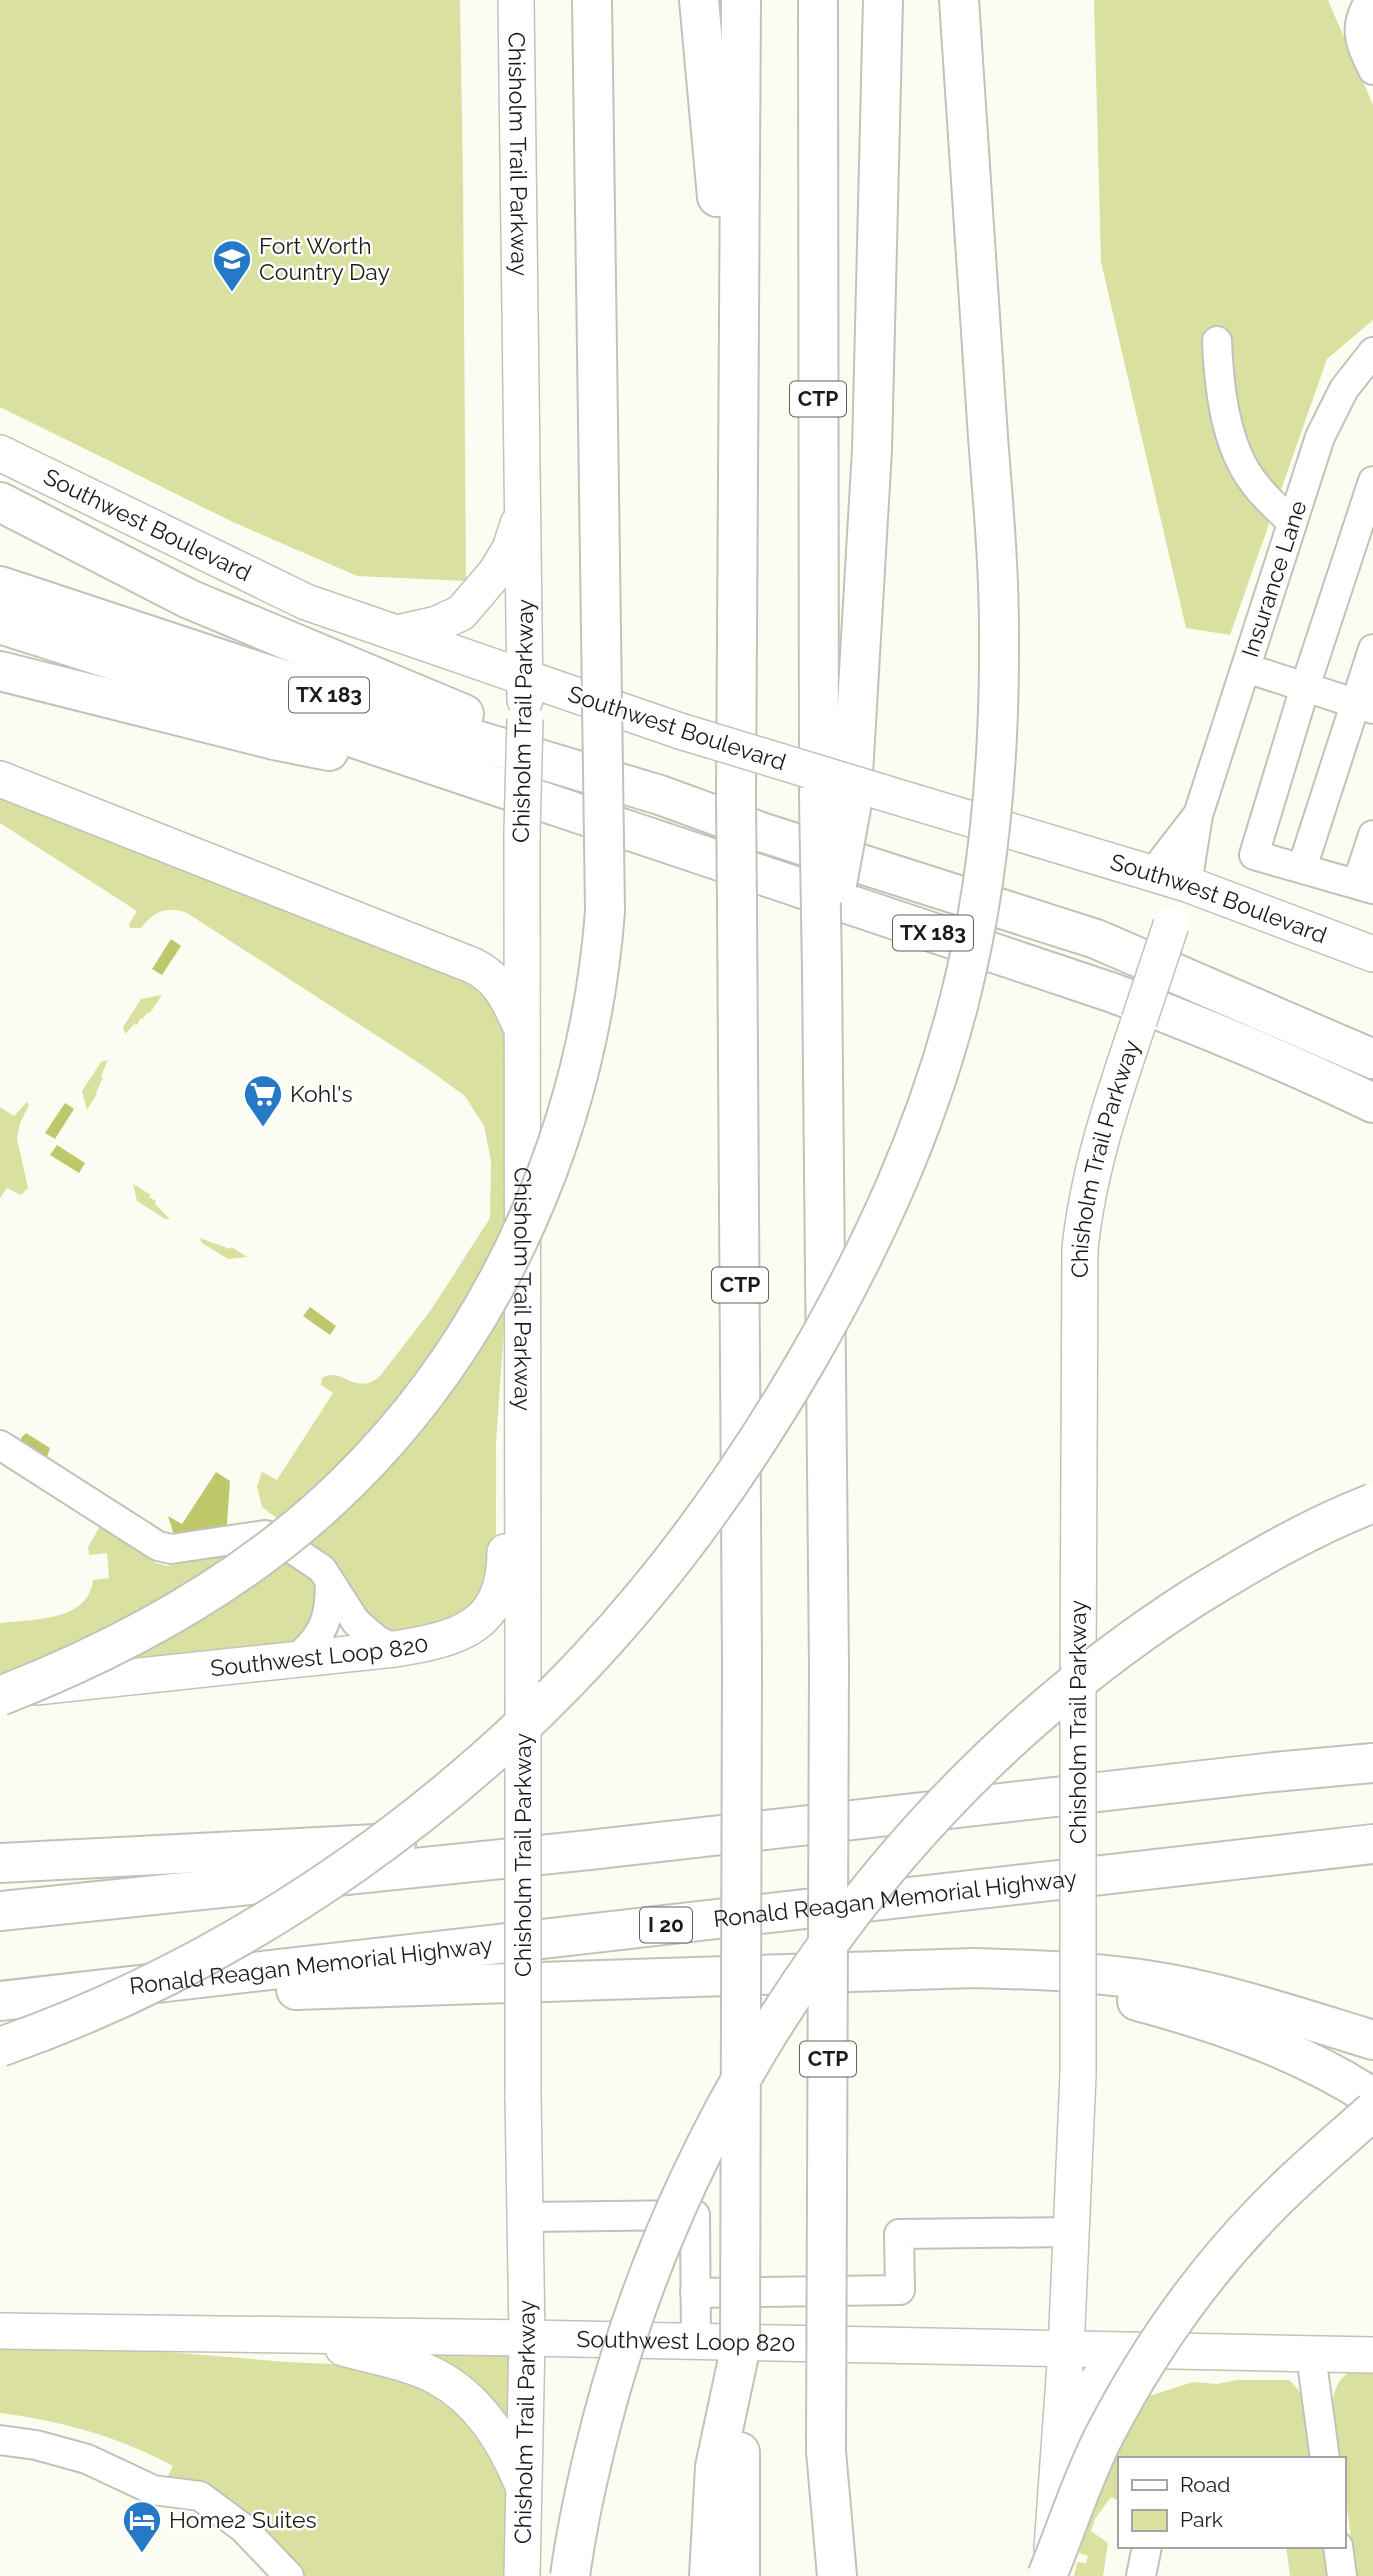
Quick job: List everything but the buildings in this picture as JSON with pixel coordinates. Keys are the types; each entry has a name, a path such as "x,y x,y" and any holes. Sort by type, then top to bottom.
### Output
{"highway":[{"path":"0,1696 87,1660 131,1638 228,1580 306,1520 375,1455 403,1423 453,1355 493,1287 535,1202 566,1119 598,982 605,911 592,0"},
{"path":"699,0 739,420"},
{"name":"CTP","path":"728,2459 740,2350 742,1665 736,794 740,0"},
{"name":"CTP","path":"818,0 850,799 822,972 829,1667 826,2576"},
{"path":"850,799 872,450 883,0"},
{"path":"0,2047 89,2012 209,1953 326,1882 434,1801 509,1736 597,1650 687,1543 757,1443 841,1302 880,1223 928,1107 961,995 982,881 996,753 999,629 959,0"},
{"path":"0,502 189,599 660,795"},
{"name":"TX 183","path":"0,586 369,708 660,795 761,832 1096,939 1373,1059"},
{"name":"TX 183","path":"0,624 273,711 1113,993 1249,1047 1373,1103"},
{"path":"0,671 274,740 485,783"},
{"path":"570,2576 575,2534 609,2395 629,2328 675,2210 704,2147 755,2054 779,2014 846,1919 958,1790 1060,1693 1122,1646 1240,1568 1293,1539 1373,1503"},
{"path":"1274,1772 1316,1748 1373,1739"},
{"path":"0,1911 589,1850 1373,1763"},
{"path":"0,1863 538,1836 589,1850"},
{"name":"Ronald Reagan Memorial Highway","path":"0,2001 1373,1844"},
{"path":"50,1996 122,2007 272,1991 974,1968 1039,1970 1155,1982 1202,1990 1373,2040"},
{"path":"974,1968 1115,1994 1215,2024 1311,2063 1373,2098"},
{"path":"1049,2576 1066,2523 1102,2440 1175,2317 1262,2212 1373,2111"},
{"path":"826,2451 837,2576"},
{"path":"709,2576 728,2459"},
{"path":"728,2459 740,2576"}],"main road":[{"name":"Chisholm Trail Parkway","path":"516,0 526,678 522,832 522,1478 523,2095 527,2338 522,2576"},
{"name":"Southwest Boulevard","path":"0,453 306,602 680,732 850,799 1187,884 1373,954"},
{"path":"397,633 437,624 461,613 496,572 510,549 523,510"},
{"path":"0,779 474,966 488,973 498,983 506,994 522,1031"},
{"name":"Chisholm Trail Parkway","path":"1049,2576 1066,2350 1078,2075 1080,1249 1084,1212 1095,1162 1171,925 1187,884"},
{"name":"Southwest Loop 820","path":"0,1691 395,1649 449,1638 470,1629 489,1613 500,1594 505,1569 505,1521 522,1478"},
{"name":"Southwest Loop 820","path":"0,2330 1373,2355"},
{"path":"296,2335 415,2368 438,2378 486,2418 506,2447 524,2487"},
{"path":"1059,2447 1073,2417 1103,2372 1136,2352"}],"street":[{"path":"1370,0 1361,14 1359,41 1373,70"},
{"path":"1217,341 1219,383 1237,456 1255,485 1293,523"},
{"name":"Insurance Lane","path":"1187,884 1198,815 1320,437 1344,389 1373,352"},
{"path":"1373,481 1305,687 1254,855 1365,886 1373,835"},
{"path":"1302,868 1364,706 1373,649"},
{"path":"1246,668 1364,706"},
{"name":"Insurance Lane","path":"1153,874 1198,815"},
{"path":"0,1445 158,1546 171,1549 265,1535 287,1543 322,1569 356,1622 377,1640 395,1649"},
{"path":"295,1660 311,1647 325,1624 330,1602 330,1582"},
{"path":"525,2217 695,2215 696,2342"},
{"path":"695,2293 900,2290 899,2234 1071,2232"},
{"path":"1311,2355 1325,2457"},
{"path":"0,2440 36,2445 87,2459 153,2490 200,2496 243,2528 289,2576"},
{"path":"1141,2576 1148,2548"},
{"path":"1148,2548 1154,2576"},
{"path":"1338,2548 1342,2576"}],"green space":[{"name":"Fort Worth Country Day","path":"0,0 460,0 466,581 357,576 235,523 0,407"},
{"path":"1094,0 1328,0 1373,105 1373,320 1327,359 1230,635 1186,628 1101,262"},
{"path":"7,797 467,971 505,1020 506,1302 496,1442 496,1571 478,1610 402,1634 384,1631 352,1599 344,1575 333,1561 262,1507 257,1486 262,1472 277,1480 333,1393 321,1385 322,1378 336,1375 363,1384 380,1376 431,1310 490,1218 491,1161 484,1126 465,1096 422,1065 187,913 167,910 150,918 141,928 130,928 129,924 137,911 0,823 0,798"},
{"path":"171,939 181,946 162,975 152,969"},
{"path":"162,995 150,1013 125,1034 123,1027 141,999"},
{"path":"108,1060 97,1094 87,1110 82,1091 101,1062"},
{"path":"27,1102 29,1105 20,1123 17,1139 28,1188 21,1195 7,1188 0,1198 0,1107 14,1116"},
{"path":"65,1103 74,1109 55,1139 45,1133"},
{"path":"57,1145 85,1163 79,1173 50,1155"},
{"path":"133,1184 151,1195 149,1197 156,1201 155,1204 170,1219 165,1219 137,1201"},
{"path":"200,1238 230,1249 232,1247 247,1257 228,1259 202,1243"},
{"path":"310,1307 336,1326 330,1335 303,1316"},
{"path":"26,1433 50,1448 47,1457 22,1443 21,1438"},
{"path":"216,1472 230,1481 227,1524 224,1529 179,1535 173,1532 168,1516 182,1524"},
{"path":"100,1526 154,1562 166,1566 246,1551 280,1558 313,1582 319,1595 309,1631 291,1644 0,1676 0,1623 42,1619 70,1611 81,1604 89,1594 93,1580 109,1578 107,1553 89,1555 88,1547"},
{"path":"296,2335 527,2338 524,2487 467,2400"},
{"path":"0,2347 156,2351 354,2365 394,2372 461,2408 507,2480 508,2576 303,2576 287,2557 167,2478 173,2466 131,2446 89,2431 0,2413"},
{"path":"1350,2372 1373,2372 1373,2576 1356,2576 1345,2493 1345,2457 1341,2457 1333,2411 1333,2399 1341,2379"},
{"path":"1237,2380 1289,2380 1298,2389 1304,2402 1305,2424 1309,2424 1313,2457 1118,2457 1118,2500 1111,2497 1095,2519 1091,2531 1108,2543 1103,2576 1074,2576 1077,2562 1086,2563 1088,2556 1079,2553 1087,2494 1133,2401 1193,2382 1217,2384"},
{"path":"1286,2548 1324,2548 1328,2576 1290,2576"}],"place":[{"name":"Fort Worth Country Day","path":"232,293"},
{"name":"Kohl's","path":"263,1128"},
{"name":"Home2 Suites","path":"142,2554"}]}
